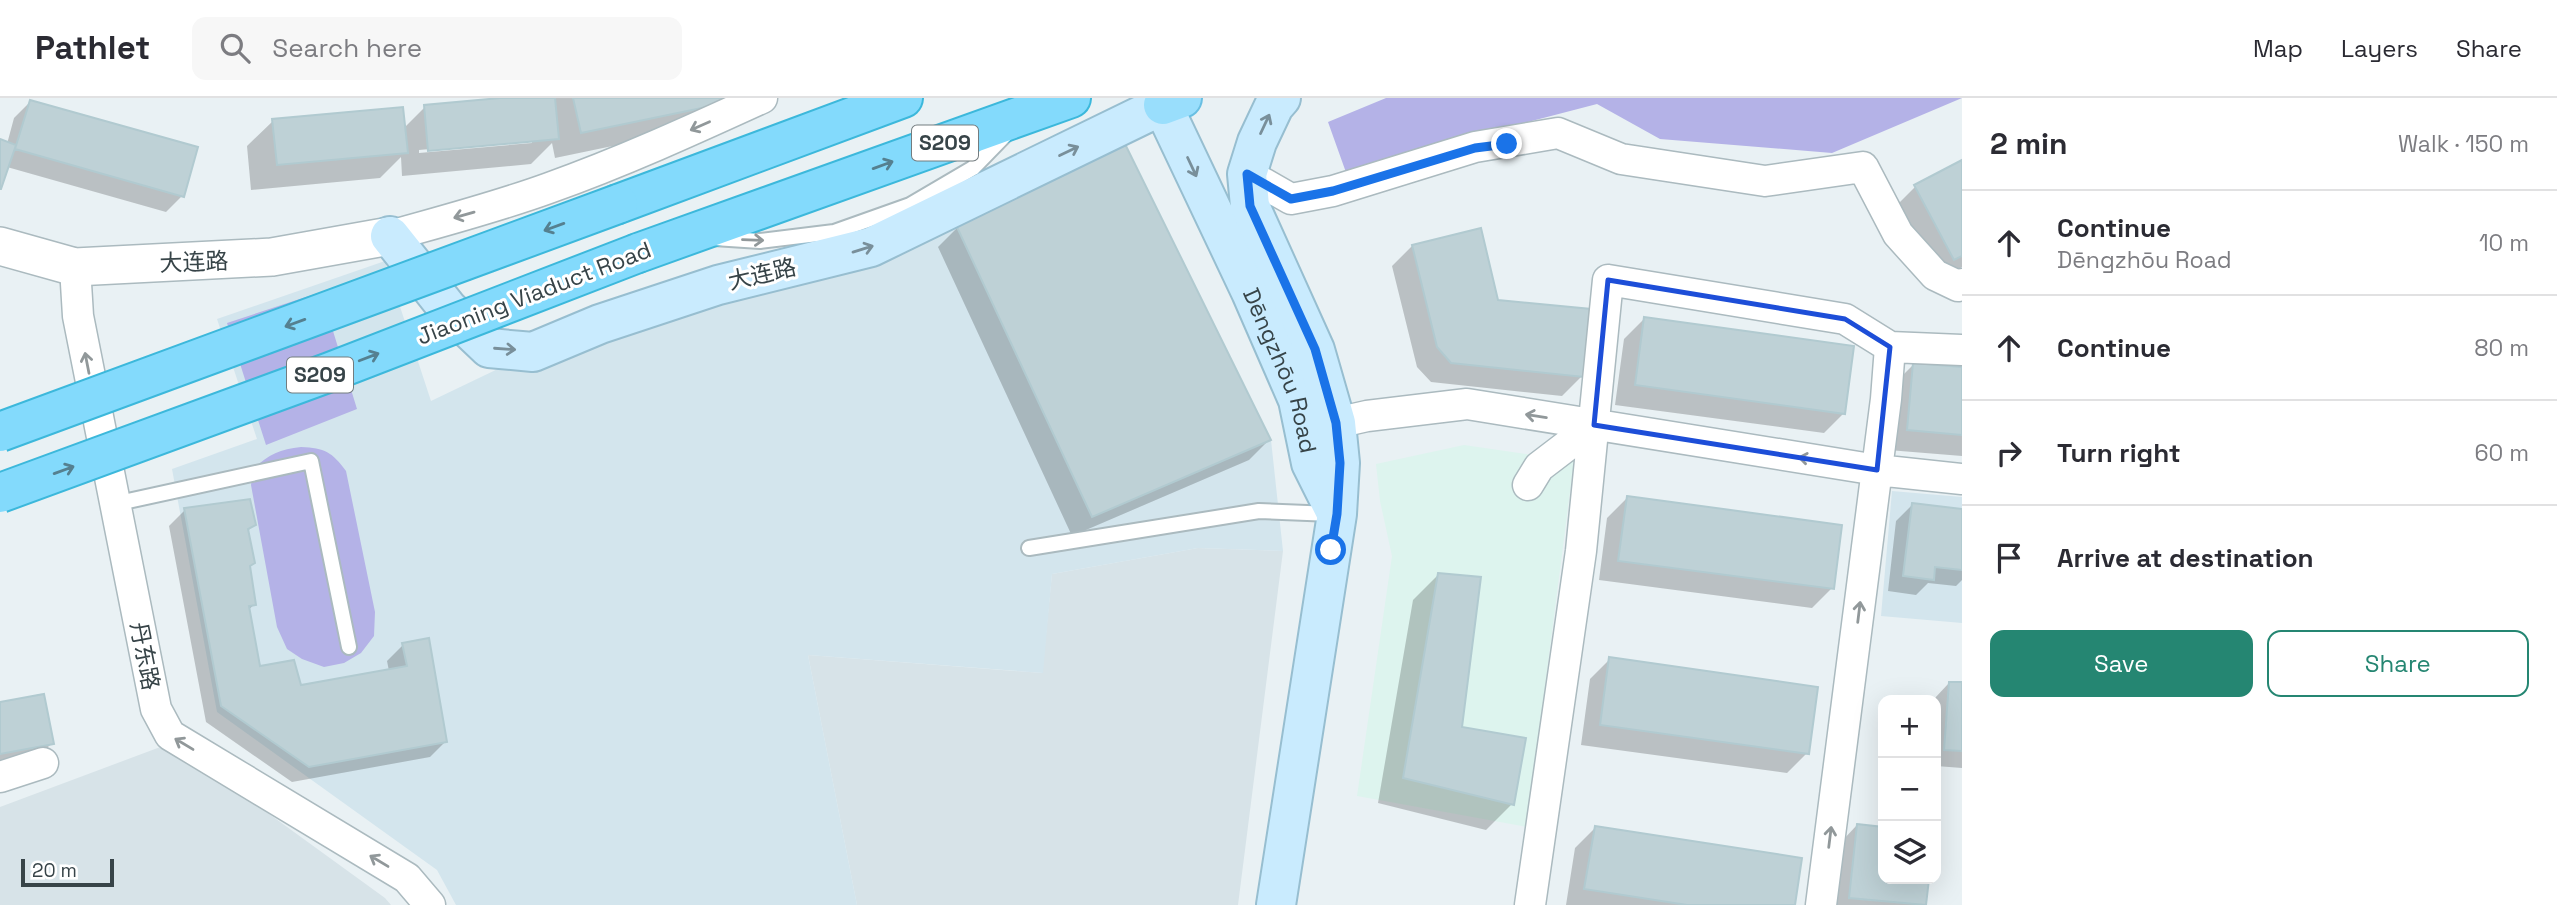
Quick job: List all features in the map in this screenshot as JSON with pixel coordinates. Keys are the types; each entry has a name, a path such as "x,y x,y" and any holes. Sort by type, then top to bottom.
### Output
{"highway":[{"name":"S209","path":"0,432 903,98"},
{"name":"Jiaoning Viaduct Road","path":"0,494 330,372 638,253 1071,98"}],"main road":[{"path":"1276,905 1337,514 1340,463 1336,423 1315,349 1250,206 1247,174 1257,142 1274,106 1281,98"},
{"name":"大连路","path":"390,236 448,309 489,348 533,352 600,324 718,285 871,247 1168,100"},
{"name":"Dēngzhōu Road","path":"1168,100 1298,400 1311,463 1337,514"}],"street":[{"name":"大连路","path":"0,246 75,267 272,257 390,236 498,206 552,187 653,147 762,98"},
{"path":"1247,174 1291,199 1333,191 1475,148 1558,133 1621,159 1765,181 1863,167 1898,234 1935,275 1958,286 1962,284"},
{"name":"丹东路","path":"75,267 78,316 114,504 156,709 170,735 407,878 430,905"},
{"path":"1530,905 1572,621 1608,279 1845,319 1890,347 1962,350"},
{"path":"1821,905 1877,470 1890,347"},
{"path":"1336,423 1367,416 1466,404 1877,470 1962,479"},
{"path":"1528,485 1539,467 1594,425"},
{"path":"0,777 43,763"}],"lane":[{"path":"114,504 312,461 349,647"},
{"path":"1029,548 1259,511 1337,514"}],"highlighted area":[{"path":"1608,280 1845,319 1890,347 1877,470 1594,425"}],"shaded area":[{"path":"1386,98 1962,98 1832,153 1660,139 1597,104 1466,138 1348,178 1328,122"},
{"path":"956,225 1092,517 1271,440 1283,551 1198,548 1052,574 1043,673 808,655 857,905 456,905 437,870 217,712 172,469 257,439 217,319 385,261 431,401 504,366"},
{"path":"321,292 357,409 266,445 227,323"},
{"path":"1464,445 1574,461 1527,827 1357,796 1392,556 1380,501 1376,464"},
{"path":"301,447 327,452 346,471 375,612 374,636 361,653 344,663 324,667 302,659 287,649 277,627 251,485 253,469 264,460 281,451"},
{"path":"1892,491 1962,497 1962,623 1881,616"},
{"path":"1198,548 1283,551 1238,905 857,905 808,655 1042,673 1052,574"},
{"path":"171,743 391,905 0,905 0,807"}],"building":[{"path":"500,98 555,98 559,139 428,151 424,105"},
{"path":"573,98 750,98 581,133"},
{"path":"30,100 198,147 184,197 15,149"},
{"path":"403,107 408,153 277,165 272,119"},
{"path":"0,139 16,145 1,189 0,189"},
{"path":"1125,144 1271,440 1092,517 956,225"},
{"path":"1962,160 1962,256 1954,260 1914,185"},
{"path":"1481,228 1498,300 1591,309 1584,377 1451,363 1437,347 1412,245"},
{"path":"1644,317 1854,346 1845,414 1635,385"},
{"path":"1913,363 1962,367 1962,435 1907,430"},
{"path":"1627,496 1842,525 1834,589 1618,561"},
{"path":"250,499 256,525 248,529 255,563 250,566 256,605 249,606 260,666 294,660 301,685 407,666 402,643 429,638 447,742 309,767 221,706 184,508"},
{"path":"1912,503 1962,509 1962,570 1935,567 1934,580 1903,576"},
{"path":"1438,573 1481,577 1462,727 1526,738 1514,805 1403,778"},
{"path":"1609,657 1818,687 1809,754 1600,725"},
{"path":"1949,682 1962,682 1962,751 1944,750"},
{"path":"44,694 54,744 0,754 0,702"},
{"path":"1857,824 1878,826 1878,884 1928,884 1926,905 1849,898"},
{"path":"1595,826 1802,858 1795,905 1687,905 1584,889"}],"route":[{"path":"1331,550 1337,514 1340,463 1336,423 1315,349 1250,206 1247,174 1291,199 1333,191 1475,148 1507,144"}]}
